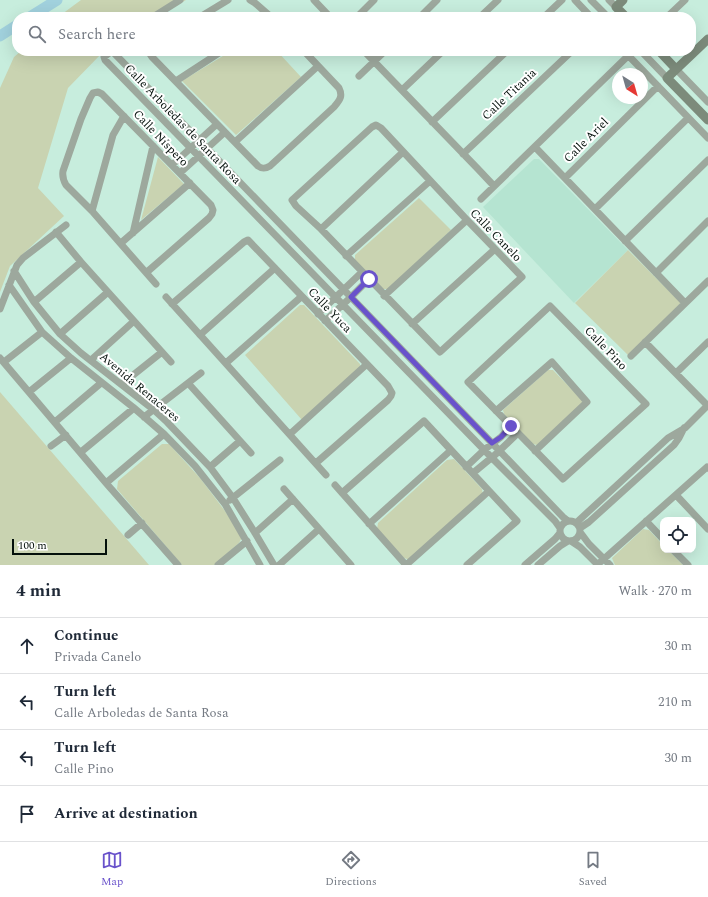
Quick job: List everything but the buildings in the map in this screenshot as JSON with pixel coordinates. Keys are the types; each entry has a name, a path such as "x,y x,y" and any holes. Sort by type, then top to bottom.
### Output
{"street":[{"path":"161,12 180,0"},
{"path":"208,12 228,0"},
{"path":"250,0 265,12"},
{"path":"314,0 325,12"},
{"path":"362,12 374,0"},
{"path":"425,12 437,0"},
{"path":"485,12 498,0"},
{"path":"549,12 562,0"},
{"path":"575,0 586,12"},
{"path":"591,0 603,12"},
{"path":"621,12 612,3 623,0"},
{"path":"672,12 685,0"},
{"path":"696,50 708,39"},
{"name":"Calle Arboledas de Santa Rosa","path":"104,56 105,60 343,304 496,455 568,521"},
{"name":"Calle Arboledas de Santa Rosa","path":"117,56 351,297 488,446 555,521 560,530"},
{"path":"151,56 258,166 262,168 270,166 340,100 342,94 339,88 309,56"},
{"path":"176,81 214,56"},
{"path":"369,56 494,186"},
{"path":"359,76 380,56"},
{"path":"402,90 438,56"},
{"path":"432,122 503,56"},
{"name":"Calle Titania","path":"463,154 567,56"},
{"path":"481,199 626,56"},
{"path":"632,56 708,138"},
{"path":"646,56 708,120"},
{"path":"664,56 708,102"},
{"path":"667,78 690,56"},
{"path":"235,142 318,66"},
{"name":"Calle Ariel","path":"565,178 658,86"},
{"name":"Calle Níspero","path":"92,211 66,185 62,176 80,119 90,98 93,94 98,92 102,94 190,182 211,205 213,210 209,218 147,272"},
{"path":"124,116 114,136 92,211 156,284"},
{"path":"595,209 688,118"},
{"path":"172,165 217,124"},
{"name":"Calle Canelo","path":"374,125 380,126 430,181 522,277 440,352 384,296 321,229 294,204 292,200 374,125"},
{"path":"180,173 225,132"},
{"path":"132,232 153,146"},
{"path":"535,147 685,303"},
{"path":"321,229 403,152"},
{"path":"625,241 708,160"},
{"path":"346,256 430,181"},
{"path":"121,243 190,182"},
{"path":"384,296 467,220"},
{"path":"656,273 708,221"},
{"path":"0,309 17,265 23,258 66,225"},
{"path":"56,232 134,322 171,362"},
{"name":"Calle Yuca","path":"172,304 246,240 248,240 390,389 392,393 391,396 316,463"},
{"path":"412,324 495,249"},
{"path":"34,302 81,262"},
{"path":"200,335 275,268"},
{"name":"Avenida Renaceres","path":"14,271 34,302 60,334 81,353 154,410 210,467 233,498 274,565"},
{"path":"318,314 362,272"},
{"path":"325,321 369,279"},
{"path":"631,356 708,281"},
{"name":"Avenida Renaceres","path":"9,285 42,332 71,358 164,434 195,466 225,504 260,565"},
{"path":"60,334 108,292"},
{"path":"166,297 326,475"},
{"path":"226,363 301,297"},
{"name":"Calle Pino","path":"550,306 646,404 563,479 496,411 468,382 550,306"},
{"path":"91,360 134,322"},
{"path":"42,332 2,360 106,483 178,565"},
{"path":"579,527 589,522 674,445 684,428 708,405 645,342"},
{"path":"676,373 708,342"},
{"path":"122,384 162,352"},
{"path":"30,392 71,358"},
{"path":"496,411 552,362 587,402 535,451"},
{"path":"290,434 367,364"},
{"path":"144,417 201,372"},
{"path":"54,422 101,383"},
{"path":"188,383 251,454"},
{"path":"81,452 134,408"},
{"path":"342,493 424,421 517,521 467,565"},
{"path":"466,467 488,446 501,437 511,426"},
{"path":"473,473 496,455 518,433"},
{"path":"106,483 164,434"},
{"path":"51,446 66,435"},
{"path":"210,467 240,441"},
{"path":"369,524 450,450"},
{"path":"225,504 280,460"},
{"path":"560,530 561,536 564,539 580,547 598,565 707,467 708,468"},
{"path":"335,484 406,565 489,491"},
{"path":"284,489 349,562 341,565"},
{"path":"676,495 708,529"},
{"path":"255,533 293,499"},
{"path":"525,565 555,539 562,525 568,521 572,521 579,527 589,544 610,565"},
{"path":"646,521 660,536"},
{"path":"128,535 142,523"},
{"path":"538,565 560,546 577,538 579,527"},
{"path":"279,565 319,529"},
{"path":"218,565 246,541"},
{"path":"676,553 688,565"}],"shaded area":[{"path":"81,0 186,0 166,12 65,12"},
{"path":"99,56 68,88 38,188 64,216 10,266 0,292 0,88 14,57"},
{"path":"223,56 282,56 301,77 236,135 182,81"},
{"path":"158,157 184,184 141,220"},
{"path":"534,159 539,159 628,250 574,303 483,207"},
{"path":"419,198 451,230 388,289 383,289 355,262 355,255"},
{"path":"628,250 681,303 629,356 575,303"},
{"path":"300,305 304,305 360,364 360,368 302,420 245,355"},
{"path":"548,370 553,370 582,400 582,406 537,445 533,444 504,414 503,410"},
{"path":"0,392 149,565 0,565"},
{"path":"162,444 169,444 200,478 225,511 242,537 239,543 214,565 182,565 117,489 118,481"},
{"path":"454,459 482,489 483,495 410,560 404,558 377,529 378,523 447,460"},
{"path":"643,529 649,530 660,542 660,553 671,553 683,565 615,565 612,558"}],"waterway":[{"path":"38,12 57,0"},
{"path":"0,36 12,28"}],"route":[{"path":"369,279 351,297 419,368 492,443 505,434 511,426"}]}
